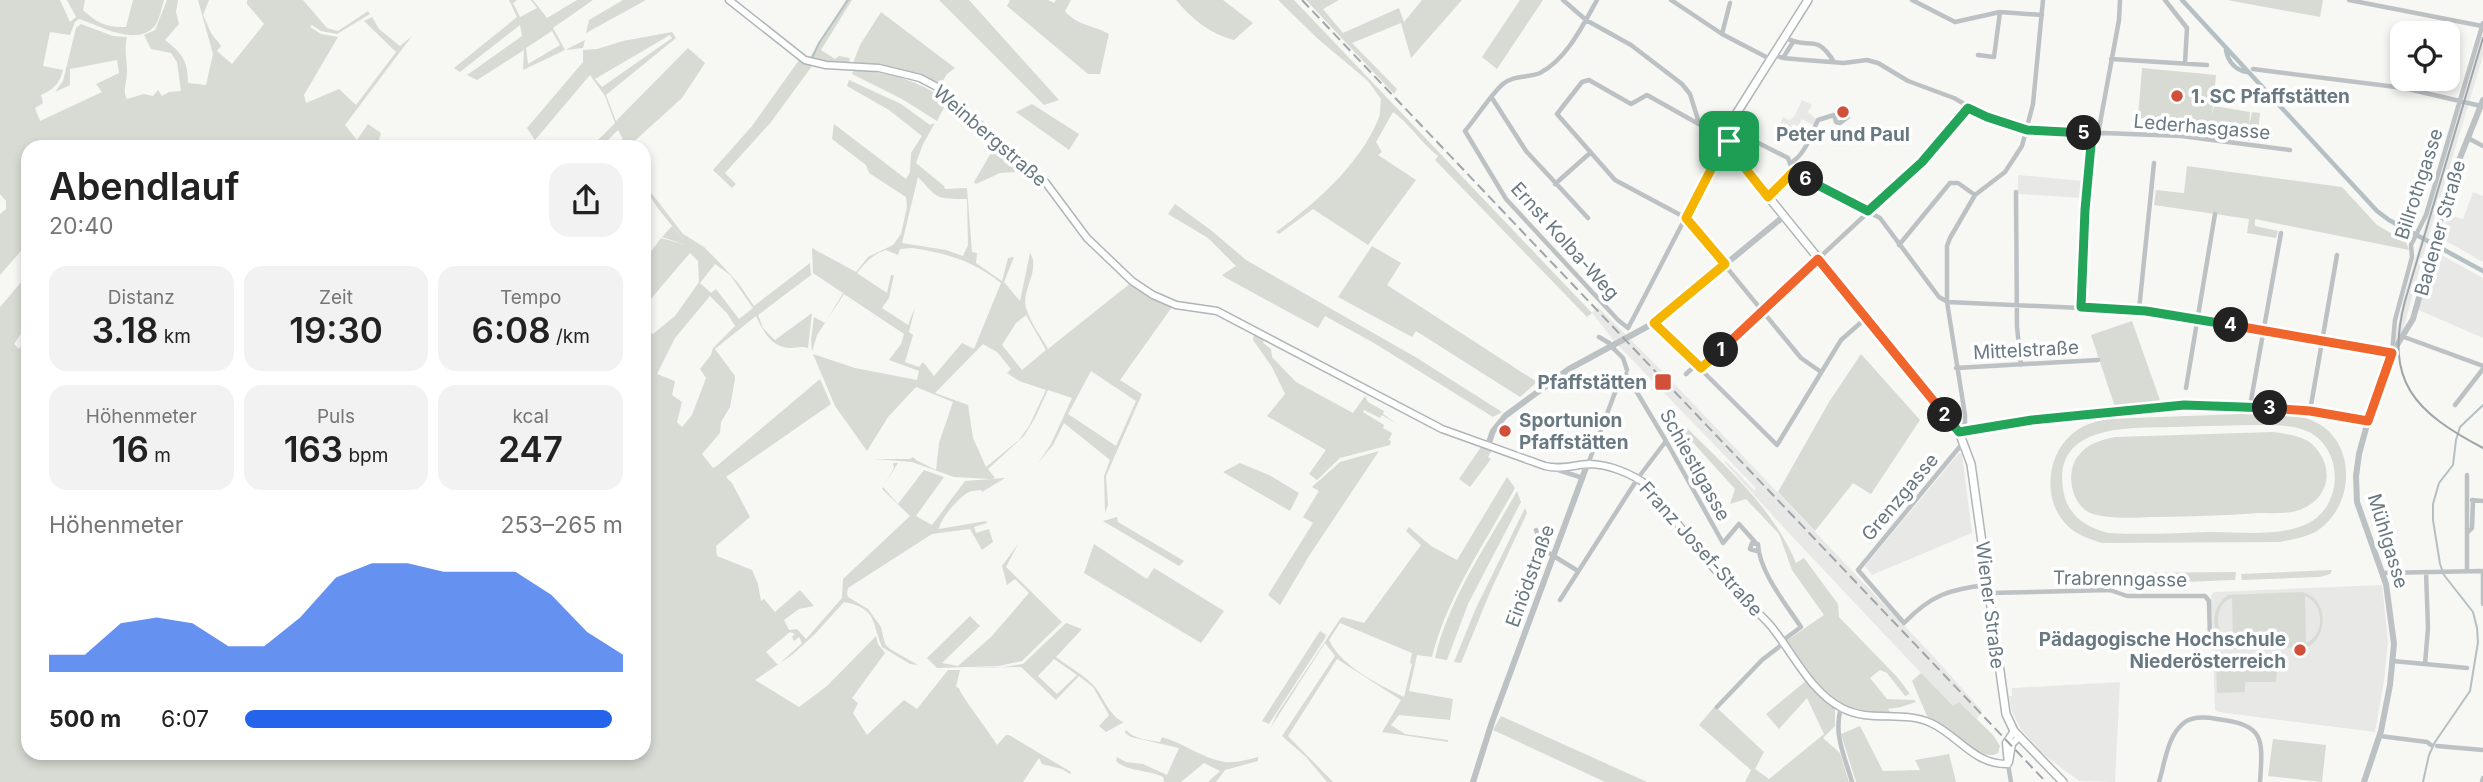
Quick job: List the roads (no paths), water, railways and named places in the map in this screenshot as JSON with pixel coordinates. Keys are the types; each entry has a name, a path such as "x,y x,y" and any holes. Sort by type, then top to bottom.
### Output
{"main road":[{"name":"Weinbergstraße","path":"729,0 805,60 826,65 879,68 920,78 937,87 1046,183 1087,237 1132,281 1153,295 1176,305 1208,309 1226,315 1427,421 1488,445"},
{"path":"1808,0 1789,40 1772,57 1733,119 1729,141 1737,158 1783,217 1959,432 1964,442"},
{"name":"Wiener Straße","path":"1964,442 1971,464 2003,704 2017,734"},
{"name":"Franz Josef-Straße","path":"1488,445 1555,469 1587,464 1601,465 1638,478 1647,485 1728,583 1768,622 1818,688 1841,708"},
{"path":"1841,708 1875,716 1922,720 1945,732 1978,758 1988,762 2008,764 2006,743 2017,734 2063,782"}],"street":[{"path":"1563,0 1586,20 1631,45 1682,83 1690,94 1699,124"},
{"path":"1588,218 1526,151 1492,98 1503,84 1541,72 1555,62 1586,20 1597,0"},
{"name":"Lederhasgasse","path":"1671,0 1722,34 1772,57 1834,62 1867,60 1878,63 1908,81 1954,98 1987,117 2027,130 2181,136 2290,150"},
{"path":"1912,0 1955,22 2000,12 2042,15"},
{"path":"1959,432 1965,423 1965,415 1947,302 1947,246 1975,194 2005,172 2017,158 2027,130 2034,94 2043,0"},
{"path":"2081,307 2085,210 2095,134 2119,20 2120,0"},
{"path":"2165,0 2187,28 2185,63"},
{"path":"2349,0 2373,2 2482,24"},
{"path":"1722,34 1730,3"},
{"path":"1978,55 1994,57 2000,12"},
{"name":"Billrothgasse","path":"2392,353 2395,320 2412,257 2411,245 2426,215 2482,24"},
{"path":"1783,58 1789,40 1819,44 1826,48 1834,62"},
{"path":"2111,59 2207,65"},
{"path":"2253,69 2404,88 2482,103"},
{"path":"1686,218 1719,154 1729,141 1647,95 1632,104 1589,80 1582,82 1557,114 1615,180 1686,218 1801,358 1821,372"},
{"name":"Ernst Kolba-Weg","path":"1492,98 1465,131 1506,199 1628,328 1686,218"},
{"name":"Badener Straße","path":"2392,353 2413,319 2454,173 2482,103"},
{"path":"1686,374 1699,367 1763,310 1922,162 1968,108"},
{"path":"1690,118 1695,111"},
{"path":"1790,163 1796,161 1818,120 1834,115 1836,122 1840,123 1848,117"},
{"path":"1740,133 1788,158 1793,172 1880,218 1939,297 1947,302 2140,310 2392,353"},
{"path":"2468,138 2483,146"},
{"path":"1555,184 1590,153"},
{"path":"2140,310 2154,163"},
{"path":"1768,197 1793,172"},
{"path":"1899,245 1950,183 1958,183 1975,194"},
{"path":"2016,192 2016,304 2021,365"},
{"path":"2186,388 2215,214"},
{"path":"1488,445 1493,431 1505,416 1569,369 1654,323 1783,217"},
{"path":"2250,406 2281,233"},
{"path":"2310,411 2337,255"},
{"path":"1654,323 1777,445 1841,340 1866,317"},
{"path":"1599,337 1623,358 1627,370"},
{"path":"2404,337 2483,368 2455,405"},
{"name":"Mühlgasse","path":"2364,782 2380,736 2393,661 2393,627 2382,573 2357,502 2358,465 2368,421 2392,353"},
{"name":"Mittelstraße","path":"1956,368 2098,360"},
{"name":"Schiestlgasse","path":"1619,382 1626,374 1723,542 1739,524 1759,545 1757,551 1775,587 1801,627 1783,642"},
{"name":"Einödstraße","path":"1473,782 1492,722 1619,382"},
{"path":"1959,432 2032,420 2174,405 2250,406 2310,411 2368,421"},
{"path":"1560,600 1638,478 1666,441"},
{"name":"Grenzgasse","path":"1964,442 1858,570 1904,623 1923,604 1940,594 1964,587 1988,589"},
{"path":"1555,469 1583,478"},
{"path":"2467,475 2470,500 2467,571"},
{"path":"2470,500 2483,501"},
{"path":"1536,530 1541,545 1578,571"},
{"path":"2382,573 2483,570 2483,604"},
{"path":"2425,664 2428,628 2426,572"},
{"name":"Trabrenngasse","path":"1988,589 2110,590 2127,596 2205,596 2209,601 2210,640"},
{"path":"1717,707 1783,642"},
{"path":"2393,661 2467,668"},
{"path":"1841,708 1837,731 1852,782"},
{"path":"2159,782 2175,732 2185,722 2196,717 2241,722 2249,726 2260,742 2262,751 2260,782"},
{"path":"2380,736 2427,742 2434,746 2483,750"},
{"path":"2008,764 2011,782"}],"waterway":[{"path":"812,58 848,0"},
{"path":"2182,0 2377,211 2483,271"},
{"path":"2226,50 2233,64 2247,72"},
{"path":"2423,782 2435,742 2470,691 2478,642 2473,612 2444,575 2440,564 2433,504 2439,483 2453,465 2460,427 2483,405"}],"tram line":[{"path":"2483,38 2405,301 2399,353 2403,374 2423,407 2459,435 2483,448"}],"railway":[{"path":"1302,0 2046,782"}],"place":[{"name":"1. SC Pfaffstätten","path":"2177,96"},
{"name":"Peter und Paul","path":"1843,112"},
{"name":"Pfaffstätten","path":"1663,382"},
{"name":"Sportunion Pfaffstätten","path":"1505,431"},
{"name":"Pädagogische Hochschule Niederösterreich","path":"2300,650"}]}
